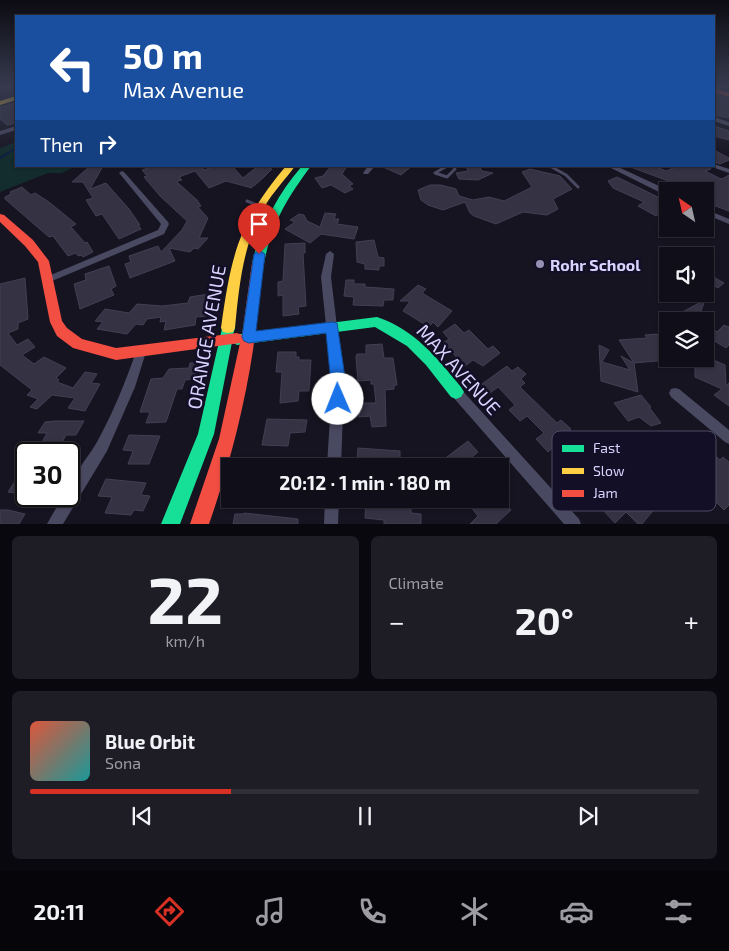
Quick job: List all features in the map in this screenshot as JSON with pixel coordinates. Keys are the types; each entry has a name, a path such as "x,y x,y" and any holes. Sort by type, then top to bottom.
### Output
{"main road":[{"name":"ORANGE AVENUE","path":"170,524 208,424 227,340 233,278 252,203 290,167"},
{"path":"199,524 233,423 249,337 263,236 282,196 306,167"},
{"name":"MAX AVENUE","path":"0,217 40,256 48,279 54,324 78,344 116,354 377,322 393,328 406,336 456,392"}],"street":[{"path":"715,119 729,124"},
{"path":"0,133 15,128"},
{"path":"715,166 729,171"},
{"path":"366,173 371,167"},
{"path":"612,167 659,189"},
{"path":"48,279 161,232 165,224 122,173"},
{"path":"714,215 729,222"},
{"path":"330,254 326,277 338,384 334,458"},
{"path":"54,524 102,446 129,387 141,352"},
{"name":"MAX AVENUE","path":"456,392 552,499"},
{"path":"675,393 729,438"},
{"path":"331,524 332,508"},
{"name":"MAX AVENUE","path":"562,511 574,524"}],"lane":[{"path":"445,167 435,173 447,176 455,169 454,167"},
{"path":"552,167 566,175 578,187"}],"green space":[{"path":"15,142 15,167 75,167 62,173 48,173 0,192 0,148"}],"building":[{"path":"0,111 15,111 15,123 7,125 0,119"},
{"path":"715,111 729,111 729,118 715,115"},
{"path":"715,126 729,131 729,140 715,136"},
{"path":"715,151 729,158 729,160 720,164 715,162"},
{"path":"89,167 102,167 90,189 106,183 129,209 141,229 119,239 102,214 96,216 86,200 93,198 83,182 72,182"},
{"path":"150,167 205,167 202,169 204,170 212,167 233,167 243,178 257,167 271,167 270,169 272,169 254,186 251,186 252,188 226,181 209,188 195,171 179,177 182,180 177,181 178,183 197,200 201,206 198,207 208,218 199,238 208,238 198,249 194,248 190,252 169,248 175,261 130,278 125,264 131,262 129,256 158,246 161,252 182,230 187,221 160,196 144,177 147,176 142,170"},
{"path":"330,167 346,167 342,174 353,184 349,186 353,189 345,193 331,185 322,188 315,178 323,176"},
{"path":"383,167 411,167 401,175"},
{"path":"466,167 480,167 482,171 493,173 478,180 459,179 456,173 468,171"},
{"path":"631,167 661,167 659,168 666,171 676,167 710,167 711,169 705,171 719,178 722,179 729,175 729,211 714,205 714,182 671,182"},
{"path":"530,169 560,176 572,189 553,199 558,209 547,215 523,212 496,224 474,216 470,213 465,202 443,210 428,205 421,200 418,190 430,185 441,185 456,189 459,196 473,200 489,197 504,201 532,187 522,172"},
{"path":"617,177 659,198 659,214 656,216 638,206 644,202 613,188 608,181"},
{"path":"22,187 31,195 35,193 49,202 76,224 71,227 85,243 87,242 93,252 83,257 81,255 78,256 76,253 68,256 53,236 49,237 5,199 5,197 11,194 10,192"},
{"path":"325,213 336,214 334,219 339,219 337,224 358,227 354,239 321,234 310,243 285,229 295,222 290,220 299,214 304,215 307,221 320,227"},
{"path":"374,240 378,257 384,258 384,266 379,266 379,270 365,269 365,264 357,262 356,242"},
{"path":"305,243 305,253 303,253 306,306 298,307 299,314 283,316 283,295 278,296 278,282 283,281 285,244"},
{"path":"109,266 116,286 111,289 114,295 80,309 74,284 86,280 85,274"},
{"path":"714,277 724,283 718,288 714,286"},
{"path":"25,278 28,319 18,323 18,329 8,333 17,345 28,339 35,347 22,355 34,364 44,357 66,368 56,378 59,380 57,382 73,388 85,372 97,374 91,383 100,384 85,411 68,408 75,398 52,395 37,409 30,407 38,399 27,395 32,390 0,365 0,284"},
{"path":"346,280 354,280 354,284 365,284 365,287 394,289 393,300 384,300 383,306 353,305 354,297 344,296"},
{"path":"418,285 426,289 422,293 452,311 438,327 433,322 429,327 403,311 410,301 400,301"},
{"path":"209,294 206,316 196,317 195,325 164,330 166,321 160,322 161,317 147,319 143,325 136,324 127,334 97,329 103,322 95,321 105,309 129,313 137,304 162,306 188,303 190,297"},
{"path":"697,302 704,302 702,312 682,312 699,303"},
{"path":"455,324 464,333 469,330 488,349 493,346 500,353 483,366 473,360 465,366 443,343 449,339 443,332"},
{"path":"724,325 729,327 729,345 726,348 714,341 714,330 717,332"},
{"path":"657,334 659,337 659,361 634,363 619,340 647,338 645,335"},
{"path":"382,344 384,358 393,358 397,385 394,385 394,389 385,390 386,426 372,427 370,416 359,417 359,403 376,403 374,384 371,384 371,380 358,381 356,357 357,354 366,354 366,345"},
{"path":"599,345 609,350 602,362 630,370 621,356 634,363 638,392 601,381"},
{"path":"278,352 296,352 296,357 299,357 299,360 311,360 309,391 299,391 298,401 280,403 282,372 276,372"},
{"path":"714,360 725,365 726,386 729,383 729,406 714,395 722,389 695,377 695,368 693,367 714,367"},
{"path":"190,363 199,363 194,379 185,380 182,389 177,389 166,422 146,423 150,412 140,412 151,379 163,378 169,369 189,368"},
{"path":"507,366 512,371 518,367 526,374 521,379 525,383 520,387 557,423 561,420 571,429 569,431 552,431 552,448 548,452 536,439 544,433 527,416 520,421 509,410 515,405 498,387 490,393 482,384"},
{"path":"641,395 661,423 651,426 639,417 628,421 614,403"},
{"path":"267,419 307,420 305,432 290,433 288,446 262,445"},
{"path":"84,421 76,435 66,435 62,442 42,442 47,433 38,433 45,422"},
{"path":"129,435 160,436 149,464 128,464 133,451 123,450"},
{"path":"468,441 478,452 471,458 446,458"},
{"path":"358,448 400,451 400,458 357,458"},
{"path":"716,457 720,460 723,457 729,462 729,505 724,510 716,502"},
{"path":"106,479 146,483 141,495 150,496 143,511 134,510 131,515 105,513 112,497 98,496"},
{"path":"15,481 15,493 8,492"},
{"path":"366,508 411,508 411,513 421,514 421,524 384,524 384,520 365,518"},
{"path":"472,508 509,508 511,510 496,524 470,524 478,516"},
{"path":"0,510 25,514 19,524 0,524"},
{"path":"604,511 653,511 642,524 638,524 626,512 615,523"},
{"path":"244,513 298,519 298,524 233,524 235,514"}],"waterway":[{"path":"0,158 15,149"}],"traffic: fast":[{"path":"258,263 265,236 275,211 289,188 306,167"},
{"path":"237,339 377,322 412,342 431,361 456,392"},
{"path":"170,524 206,434 228,328"}],"traffic: slow":[{"path":"228,328 234,280 243,241 260,205 290,167"}],"traffic: jam":[{"path":"0,217 29,243 43,261 56,322 62,332 78,344 116,354 237,339"},
{"path":"199,524 221,460 238,395 248,340 258,263"}],"place":[{"name":"Rohr School","path":"540,264"}],"route":[{"path":"259,254 249,337 332,327 338,399"}]}
